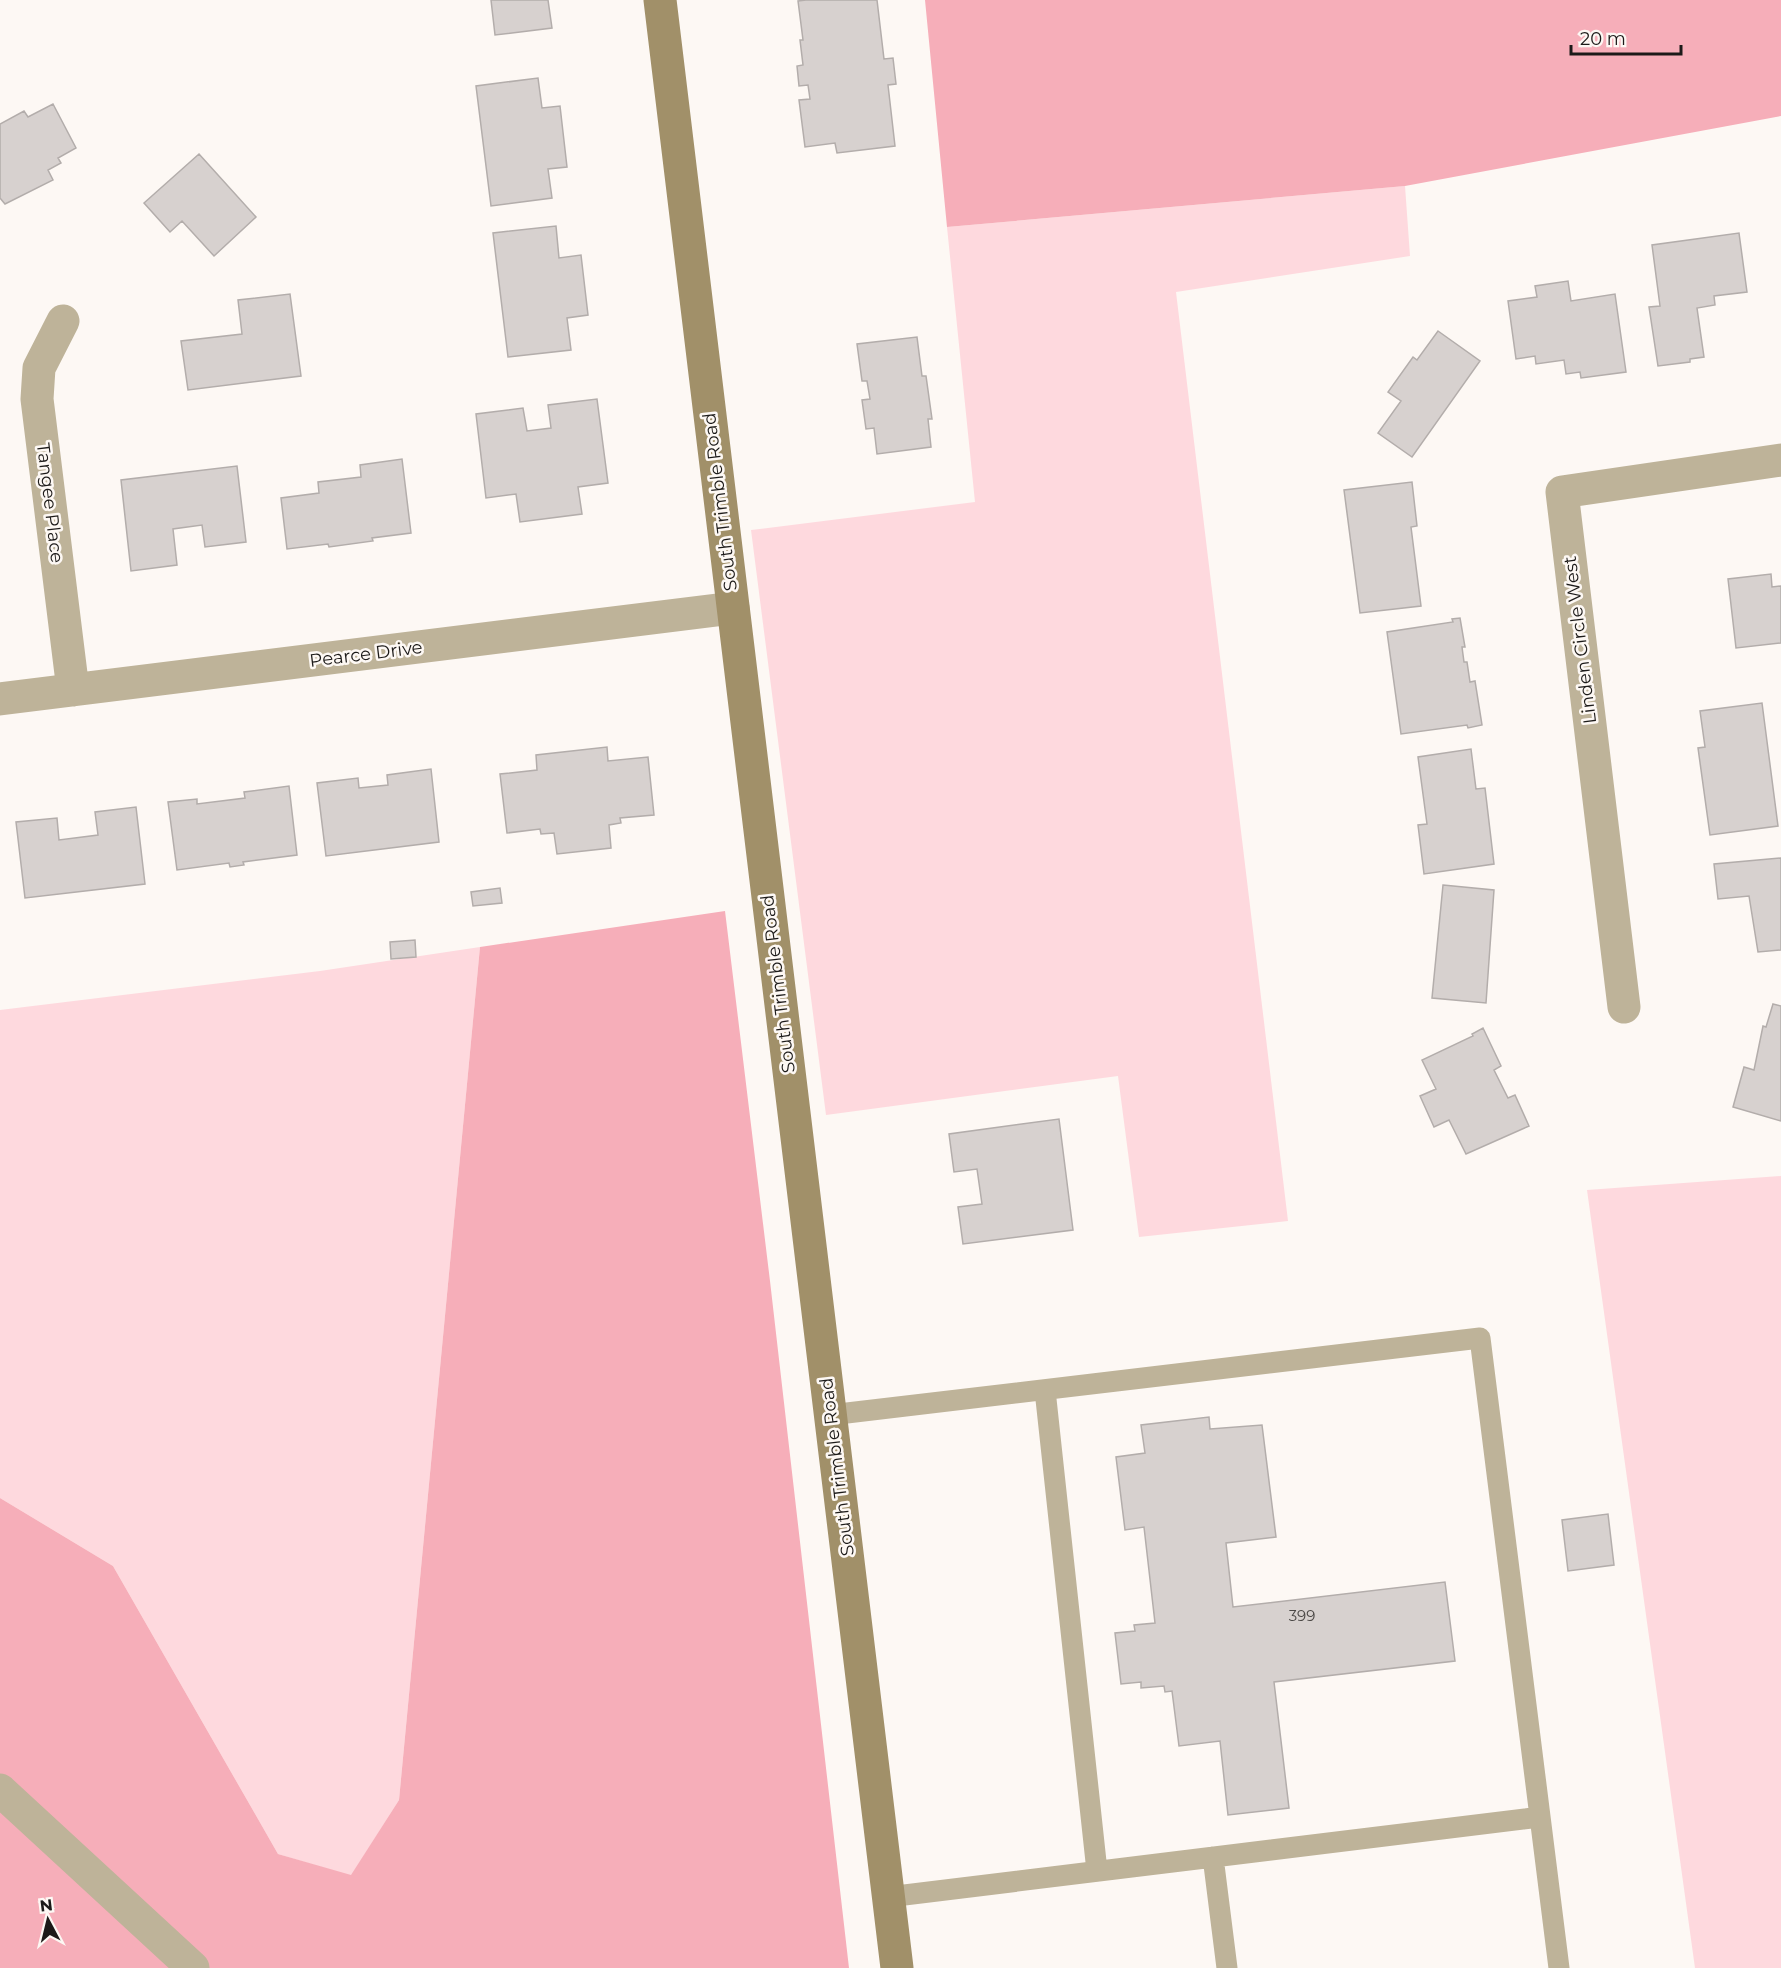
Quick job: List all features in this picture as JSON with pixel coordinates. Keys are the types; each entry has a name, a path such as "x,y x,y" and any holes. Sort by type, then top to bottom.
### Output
{"main road":[{"name":"South Trimble Road","path":"660,0 897,1968"}],"street":[{"name":"Tangee Place","path":"63,321 39,368 37,399 73,690"},
{"name":"Linden Circle West","path":"1624,1007 1562,492 1781,460"},
{"name":"Pearce Drive","path":"0,699 732,608"},
{"path":"0,1790 193,1968"}],"lane":[{"path":"830,1415 1480,1338 1559,1968"},
{"path":"1046,1390 1097,1871"},
{"path":"888,1897 1540,1817"},
{"path":"1213,1857 1227,1968"}],"shaded area":[{"path":"925,0 1781,0 1781,116 1405,186 947,227"},
{"path":"1405,186 1410,256 1176,292 1288,1221 1139,1237 1118,1076 826,1115 751,530 975,502 947,227"},
{"path":"725,911 849,1968 0,1968 0,1498 113,1566 278,1854 351,1875 399,1800 480,947"},
{"path":"480,947 399,1800 351,1876 278,1854 113,1566 0,1498 0,1010 320,971"},
{"path":"1781,1176 1781,1968 1695,1968 1587,1190"}],"building":[{"path":"491,0 548,0 552,28 495,35"},
{"path":"877,0 884,59 893,58 896,84 888,85 895,146 837,153 835,143 805,147 799,100 810,99 808,85 799,86 797,66 803,65 800,40 803,40 798,1"},
{"path":"538,78 542,108 560,106 567,167 548,169 552,198 491,206 476,86"},
{"path":"53,104 76,148 58,158 61,163 48,170 53,180 5,204 0,198 0,124 24,111 28,117"},
{"path":"199,154 256,217 214,256 182,221 170,232 144,203"},
{"path":"556,226 559,258 581,255 588,315 567,318 571,350 508,357 493,233"},
{"path":"1739,233 1747,292 1714,296 1715,305 1697,308 1704,357 1690,359 1690,362 1658,366 1649,307 1660,306 1652,245"},
{"path":"1568,281 1571,301 1615,294 1626,372 1581,378 1580,372 1566,374 1564,360 1536,364 1535,356 1516,359 1508,301 1537,297 1535,286"},
{"path":"290,294 301,376 188,390 181,341 242,334 238,300"},
{"path":"1438,331 1480,361 1412,457 1378,433 1401,401 1388,392 1413,357 1417,360"},
{"path":"917,337 922,376 926,376 932,419 928,419 931,447 877,454 874,428 866,429 862,400 870,399 867,381 862,381 857,344"},
{"path":"597,399 608,483 578,487 582,514 520,522 516,494 486,498 476,414 523,408 527,431 551,428 548,405"},
{"path":"402,459 411,533 329,547 328,544 287,549 281,498 319,493 318,482 361,477 360,465"},
{"path":"237,466 246,542 205,547 202,525 173,529 177,565 131,571 121,480"},
{"path":"1412,482 1417,526 1411,527 1421,606 1360,613 1344,490"},
{"path":"1771,574 1772,587 1781,586 1781,643 1736,648 1728,579"},
{"path":"1460,618 1465,647 1462,647 1464,662 1467,662 1470,682 1475,681 1482,725 1401,734 1387,632 1453,622 1452,619"},
{"path":"1762,703 1778,826 1710,835 1698,748 1705,747 1700,711"},
{"path":"607,747 608,761 648,757 654,815 620,818 621,823 609,825 611,848 557,854 554,833 541,834 540,829 507,833 500,774 537,770 536,755"},
{"path":"1471,749 1476,789 1485,788 1494,864 1424,874 1418,825 1427,824 1418,757"},
{"path":"431,769 439,842 326,856 317,783 358,778 359,788 388,785 387,775"},
{"path":"289,786 297,855 243,862 244,865 230,867 229,863 177,870 168,802 197,799 197,804 245,798 244,792"},
{"path":"136,807 145,884 25,898 16,822 57,818 59,840 98,835 95,812"},
{"path":"1781,858 1781,950 1758,952 1749,896 1718,899 1714,864"},
{"path":"1443,885 1494,890 1486,1003 1432,998"},
{"path":"500,888 502,903 473,906 471,892"},
{"path":"415,940 416,957 391,959 390,942"},
{"path":"1773,1004 1781,1006 1781,1121 1733,1107 1744,1067 1754,1070 1763,1026 1766,1027"},
{"path":"1483,1028 1501,1066 1494,1070 1508,1098 1515,1095 1529,1126 1466,1154 1449,1120 1434,1127 1420,1096 1436,1089 1422,1060 1473,1036 1472,1034"},
{"path":"1059,1119 1073,1230 963,1244 958,1207 982,1204 977,1169 954,1172 949,1134"},
{"path":"1209,1417 1210,1429 1262,1425 1276,1537 1226,1543 1233,1607 1445,1582 1455,1661 1274,1682 1289,1808 1228,1815 1220,1741 1179,1746 1172,1691 1165,1692 1164,1686 1141,1688 1141,1682 1121,1684 1115,1633 1135,1631 1134,1625 1155,1623 1144,1527 1125,1530 1116,1457 1145,1453 1141,1425"},
{"path":"1608,1514 1614,1565 1568,1571 1562,1520"}]}
